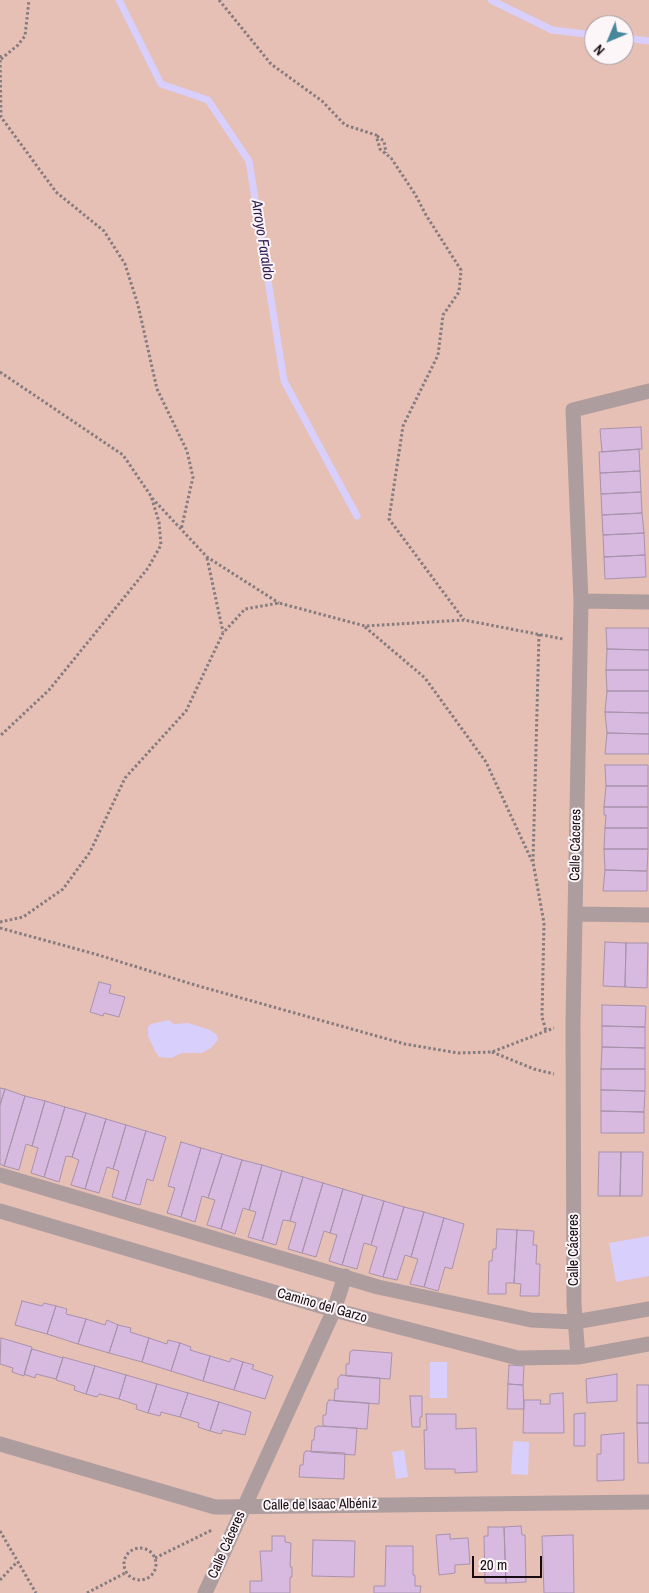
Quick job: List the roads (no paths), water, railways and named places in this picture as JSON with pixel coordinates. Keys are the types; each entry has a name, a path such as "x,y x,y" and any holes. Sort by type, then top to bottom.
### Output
{"street":[{"name":"Calle Cáceres","path":"578,1358 574,1304 574,1020 582,601 573,410 649,391"},
{"path":"582,601 649,602"},
{"path":"575,914 649,915"},
{"path":"0,1175 378,1287 531,1320 575,1322 649,1309"},
{"name":"Camino del Garzo","path":"0,1211 334,1310 518,1358 578,1358 649,1344"},
{"name":"Calle Cáceres","path":"206,1593 334,1310 345,1276"},
{"name":"Calle de Isaac Albéniz","path":"0,1444 215,1507 649,1502"}],"waterway":[{"name":"Arroyo Faraldo","path":"119,0 161,84 208,100 249,161 284,381 357,516"},
{"path":"491,0 552,30 584,34"},
{"path":"634,39 649,41"}]}
